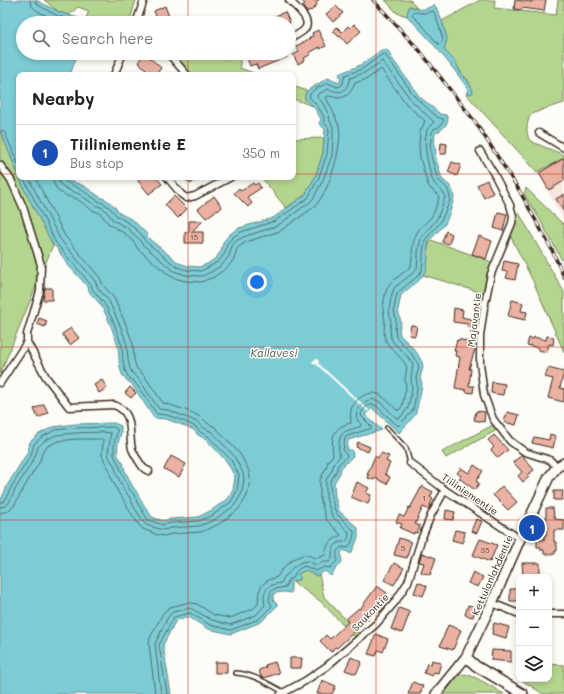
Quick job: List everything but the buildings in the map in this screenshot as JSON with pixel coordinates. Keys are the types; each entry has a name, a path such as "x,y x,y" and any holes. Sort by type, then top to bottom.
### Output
{"street":[{"path":"140,16 144,0"},
{"path":"289,0 306,17 307,21 307,26 304,31 296,35"},
{"path":"115,72 120,60"},
{"path":"174,60 184,72"},
{"path":"539,133 564,148"},
{"name":"Majavantie","path":"480,151 510,205 513,216 512,223 491,274 484,308 480,336 480,363 484,395 493,419 510,441 525,452 561,465"},
{"path":"0,165 11,180 23,207 41,265 40,291 27,334 27,342 46,377 69,407 114,405 126,414 130,423 132,449 144,469 149,471"},
{"path":"169,180 186,198 195,196 225,180"},
{"path":"0,383 27,342"},
{"name":"Tiiliniementie","path":"410,463 445,490 520,539"},
{"name":"Kettulanlahdentie","path":"436,694 466,657 492,604 549,477 561,465"},
{"name":"Saukontie","path":"282,693 305,681 328,666 376,624 395,602 408,582 420,540 445,490"},
{"path":"492,604 516,613"},
{"path":"552,614 564,614"},
{"path":"466,657 476,666 522,694"}],"lane":[{"path":"387,428 406,448 410,463"},
{"path":"236,673 253,676 282,693"}],"shaded area":[{"path":"564,158 564,221 537,172"}],"green space":[{"path":"44,0 136,0 131,16 87,16 89,11 78,7 69,15 59,12"},
{"path":"385,0 410,0 417,8 409,6 407,16 397,13"},
{"path":"480,0 495,0 494,8 556,15 558,0 564,0 564,103 530,115 527,134 530,141 564,155 564,158 537,172 466,94 473,90 468,80 444,49 447,39 442,21"},
{"path":"176,60 240,60 240,68 251,72 186,72"},
{"path":"296,87 307,91 305,94 305,99 313,106 296,100"},
{"path":"0,130 16,169 16,180 20,180 53,245 0,374"},
{"path":"324,138 323,153 316,175 305,195 286,208 263,180 296,180 296,139"},
{"path":"526,188 564,225 564,264 524,194"},
{"path":"519,213 564,292 564,352 533,281 510,235"},
{"path":"431,240 492,262 483,293 423,275"},
{"path":"493,425 497,430 446,458 442,452"},
{"path":"306,570 317,576 319,574 324,597 359,633 355,637 320,601 293,582 300,579 298,574"},
{"path":"552,664 564,665 564,694 543,694 525,682 552,682"},
{"path":"462,674 472,676 504,694 444,694 457,677"}],"water":[{"path":"0,0 36,0 59,12 72,16 16,16 16,60 75,60 71,72 16,72 16,170 0,130"},
{"path":"434,5 442,21 447,39 444,49 457,64 460,72 470,84 473,93 466,94 468,89 454,70 432,42 407,16 409,6 416,9 422,9"},
{"name":"Kallavesi","path":"385,49 389,52 419,96 440,114 446,115 448,119 444,128 435,133 434,146 436,151 435,156 442,179 450,186 454,198 445,224 429,241 426,271 420,279 401,295 398,310 401,323 399,330 400,335 415,350 422,362 423,367 420,378 422,384 421,390 415,415 399,433 372,408 365,415 382,430 348,440 347,450 352,450 353,456 341,468 340,473 334,483 335,497 339,511 358,528 358,538 351,554 344,550 341,552 342,562 331,576 325,571 317,576 306,570 298,574 301,579 291,582 291,593 274,593 273,600 278,605 261,622 231,634 208,629 189,617 176,620 163,645 171,694 0,694 0,502 8,484 27,453 30,442 39,434 53,427 75,424 114,423 121,426 117,454 123,463 125,471 133,487 152,517 163,521 198,517 210,511 228,499 233,490 235,477 227,462 206,439 198,435 194,430 166,419 154,418 131,383 123,377 120,367 117,342 104,311 91,294 88,287 68,265 57,248 53,245 20,180 70,180 84,186 107,200 119,213 133,220 146,233 148,238 179,263 199,267 216,258 221,251 223,242 230,234 239,228 273,218 305,195 316,175 323,153 325,129 319,124 321,119 314,107 305,99 305,94 308,90 328,78 339,83 341,79 339,74 360,65 381,50"}],"pier":[{"path":"316,358 319,361 318,363 369,410 368,412 312,362"}],"railway":[{"path":"373,0 420,51 476,123 519,190 552,250 564,277"}],"place":[{"name":"Tiiliniementie E","path":"532,528"}]}
